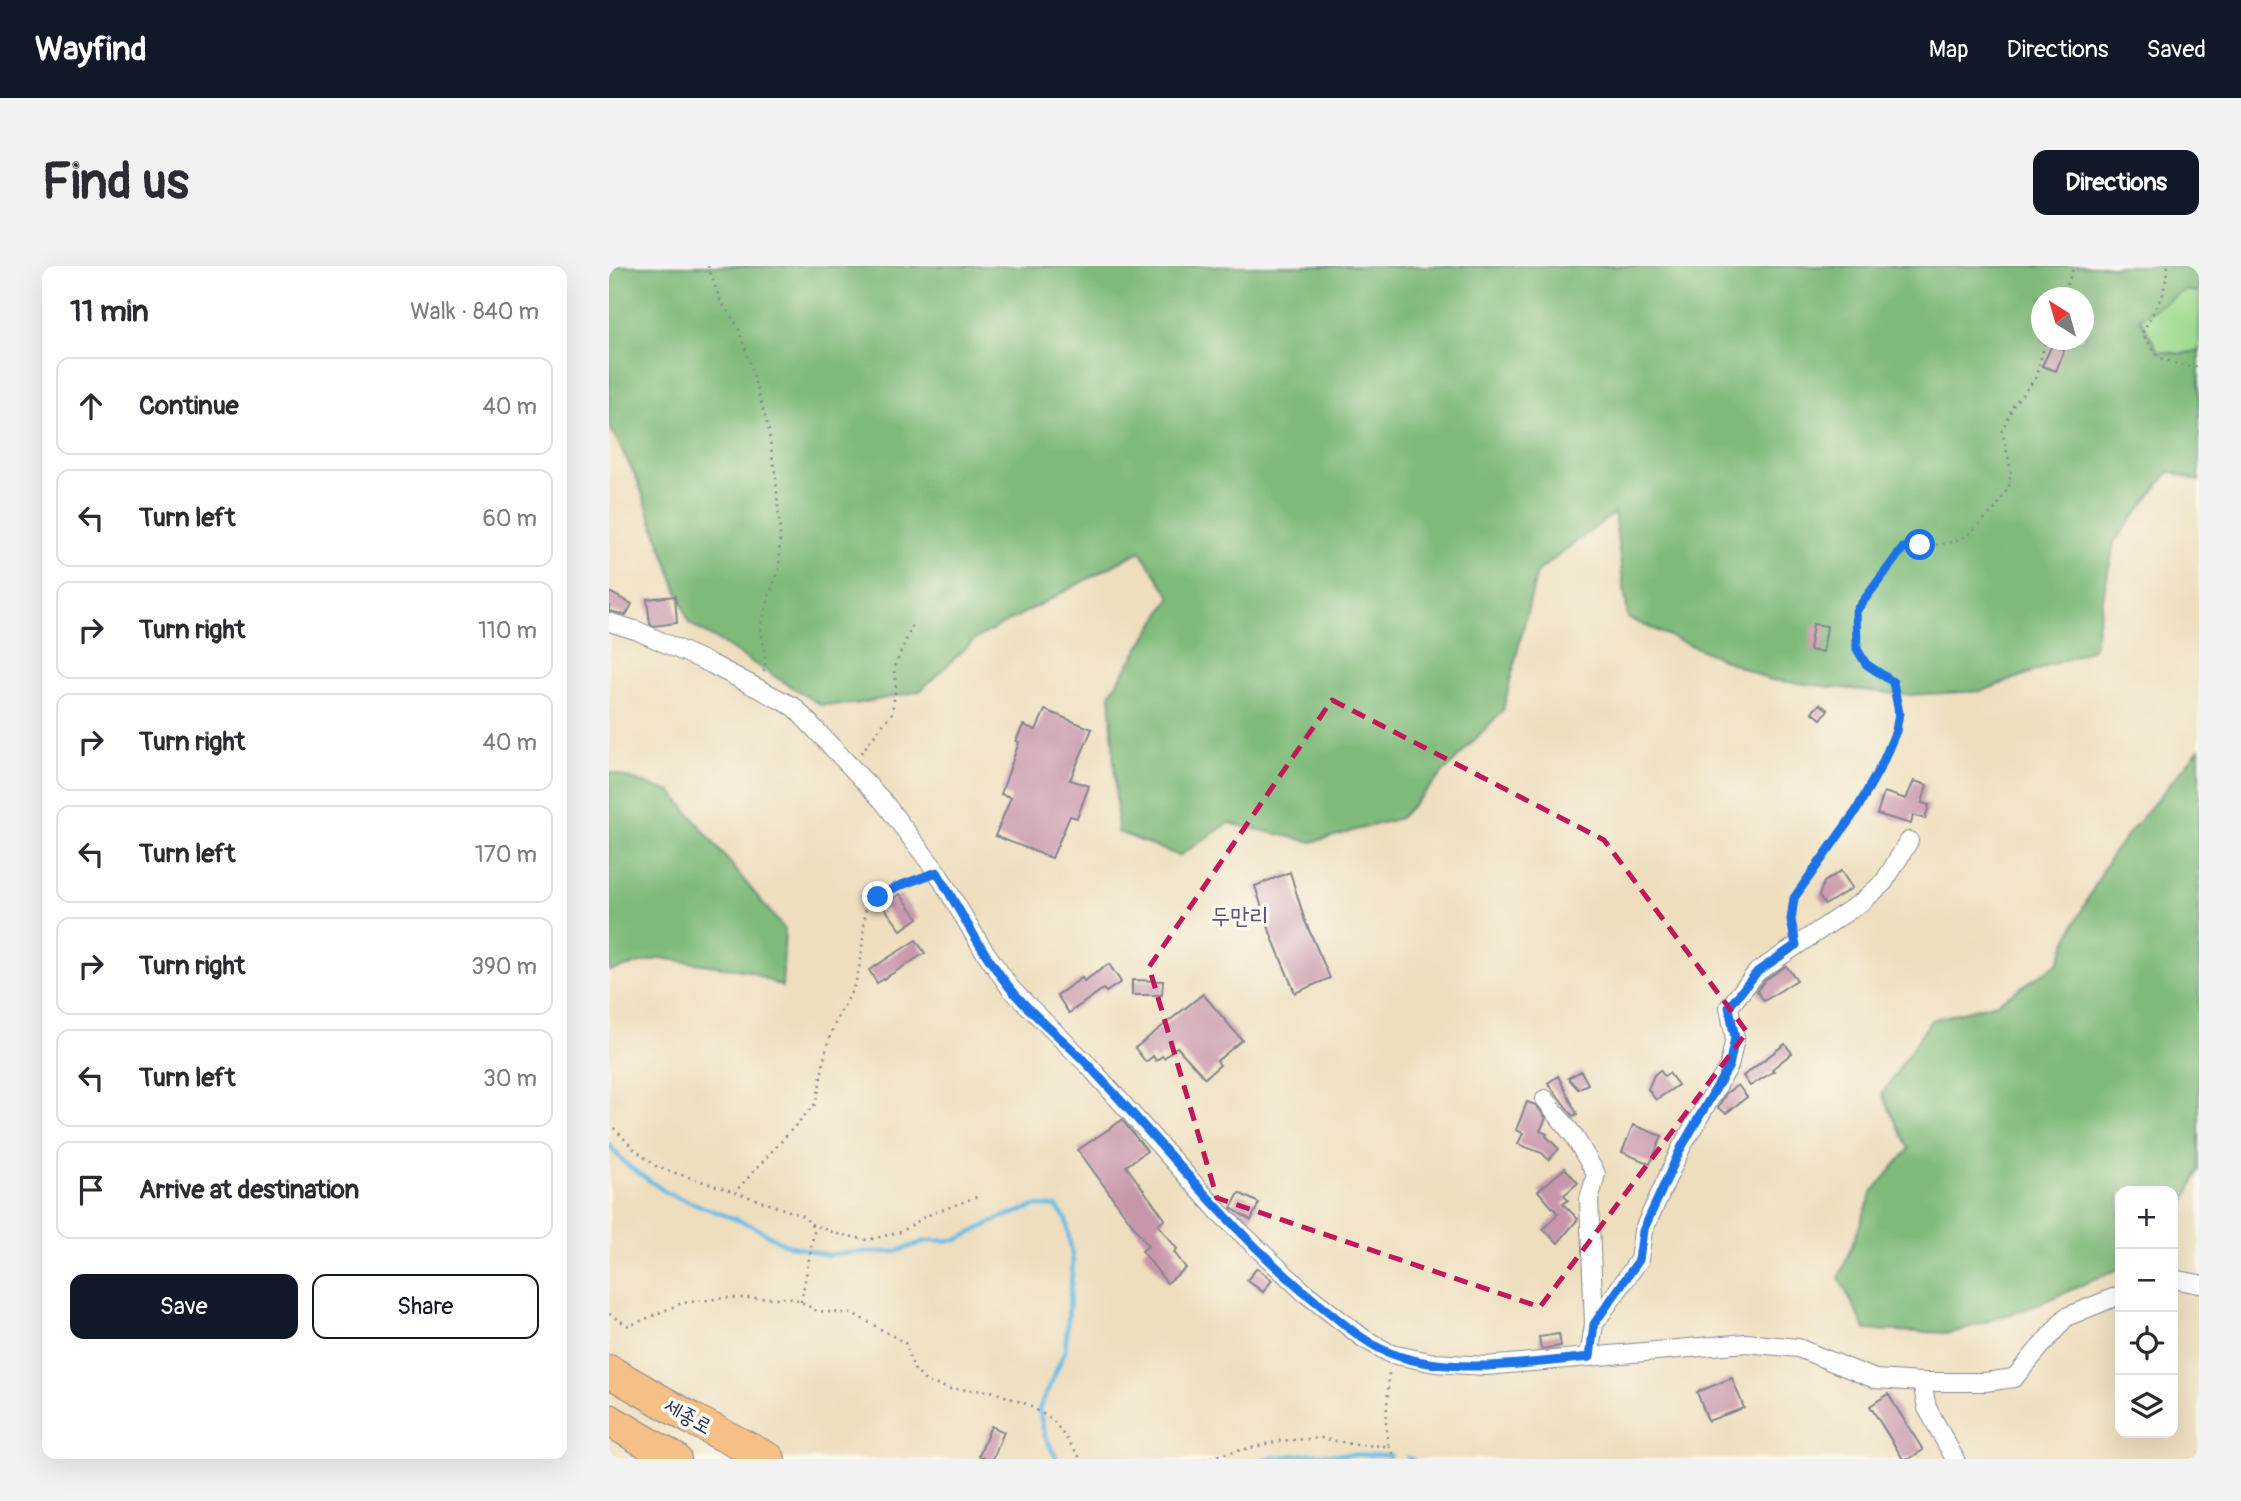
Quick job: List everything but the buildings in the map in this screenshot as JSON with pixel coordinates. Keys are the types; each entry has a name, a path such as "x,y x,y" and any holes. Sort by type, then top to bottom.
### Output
{"highway":[{"name":"세종로","path":"609,1371 769,1459"},
{"name":"세종로","path":"609,1420 675,1459"}],"street":[{"path":"609,622 638,631 752,684 794,707 883,801 937,872 981,946 1011,989 1089,1065 1219,1212 1304,1292 1363,1338 1391,1353 1435,1363 1486,1366 1746,1343 1798,1348 1875,1379 1985,1382 2014,1378 2066,1317 2115,1296"},
{"path":"1594,1324 1639,1260 1643,1231 1681,1148 1729,1066 1735,1038 1729,1007 1757,972 1863,901 1884,881 1909,841"},
{"path":"1545,1099 1574,1136 1596,1174 1589,1200 1594,1324 1590,1357"},
{"path":"2178,1280 2199,1284"},
{"path":"1922,1382 1927,1408 1955,1459"}],"path":[{"path":"708,266 720,300 737,325 748,357 768,427 776,479 780,535 779,570 761,626 766,668 752,684"},
{"path":"2066,287 2074,266"},
{"path":"2169,267 2163,294 2142,333 2158,357 2186,367 2199,366"},
{"path":"1796,945 1791,920 1794,898 1856,811 1882,764 1896,731 1899,713 1893,682 1866,664 1857,649 1856,611 1903,548 1949,542 1968,535 1995,509 2009,487 2011,470 2002,431 2014,404 2035,379 2043,350"},
{"path":"850,766 892,713 894,668 913,624"},
{"path":"735,1192 816,1103 821,1084 822,1060 833,1027 853,990 859,972 866,908 878,897 896,887 937,872"},
{"path":"609,1123 634,1149 657,1167 803,1216 814,1232 801,1302"},
{"path":"811,1224 838,1234 867,1240 901,1232 926,1216 979,1196"},
{"path":"609,1314 629,1326 682,1303 752,1298 794,1298 817,1311 854,1314 905,1343 914,1369 926,1382 951,1389 991,1391 1048,1415 1081,1459"},
{"path":"1391,1353 1386,1425 1389,1446 1396,1459"},
{"path":"1204,1459 1279,1441 1321,1438 1357,1445 1389,1446"},
{"path":"609,1455 614,1459"}],"highlighted area":[{"path":"1332,700 1604,840 1747,1032 1540,1307 1217,1198 1149,967"}],"green space":[{"path":"609,266 2199,266 2199,292 2184,290 2140,318 2158,351 2180,354 2197,351 2199,348 2199,481 2170,471 2114,542 2093,649 1982,691 1906,695 1770,680 1628,618 1614,513 1537,572 1503,710 1400,818 1312,842 1229,823 1179,856 1118,832 1110,694 1171,597 1140,551 975,639 920,691 856,704 821,705 689,623 637,479 609,425"},
{"path":"2185,290 2199,292 2199,348 2197,351 2180,354 2158,351 2140,318"},
{"path":"2199,749 2199,1170 2182,1209 2178,1215 2178,1186 2115,1186 2115,1270 2037,1305 1952,1333 1866,1330 1839,1278 1873,1191 1909,1149 1882,1094 1931,1020 1997,1003 2058,963 2073,927 2111,855"},
{"path":"609,772 672,792 785,930 782,987 749,971 661,958 609,971"}],"waterway":[{"path":"609,1145 627,1165 667,1193 753,1226 784,1244 827,1255 894,1252 926,1241 957,1240 1003,1217 1036,1206 1057,1207 1066,1219 1073,1262 1070,1296 1065,1351 1039,1409 1045,1436 1057,1459"},
{"path":"1262,1459 1309,1454 1390,1455"},
{"path":"1407,1458 1412,1459"}],"district":[{"name":"두만리","path":"1240,916"}],"route":[{"path":"878,897 896,887 937,872 981,946 1011,989 1089,1065 1219,1212 1304,1292 1363,1338 1391,1353 1435,1363 1486,1366 1590,1357 1594,1324 1639,1260 1643,1231 1681,1148 1729,1066 1735,1038 1729,1007 1757,972 1796,945 1791,920 1794,898 1856,811 1882,764 1896,731 1899,713 1893,682 1866,664 1857,649 1856,611 1903,548 1920,545"}]}
